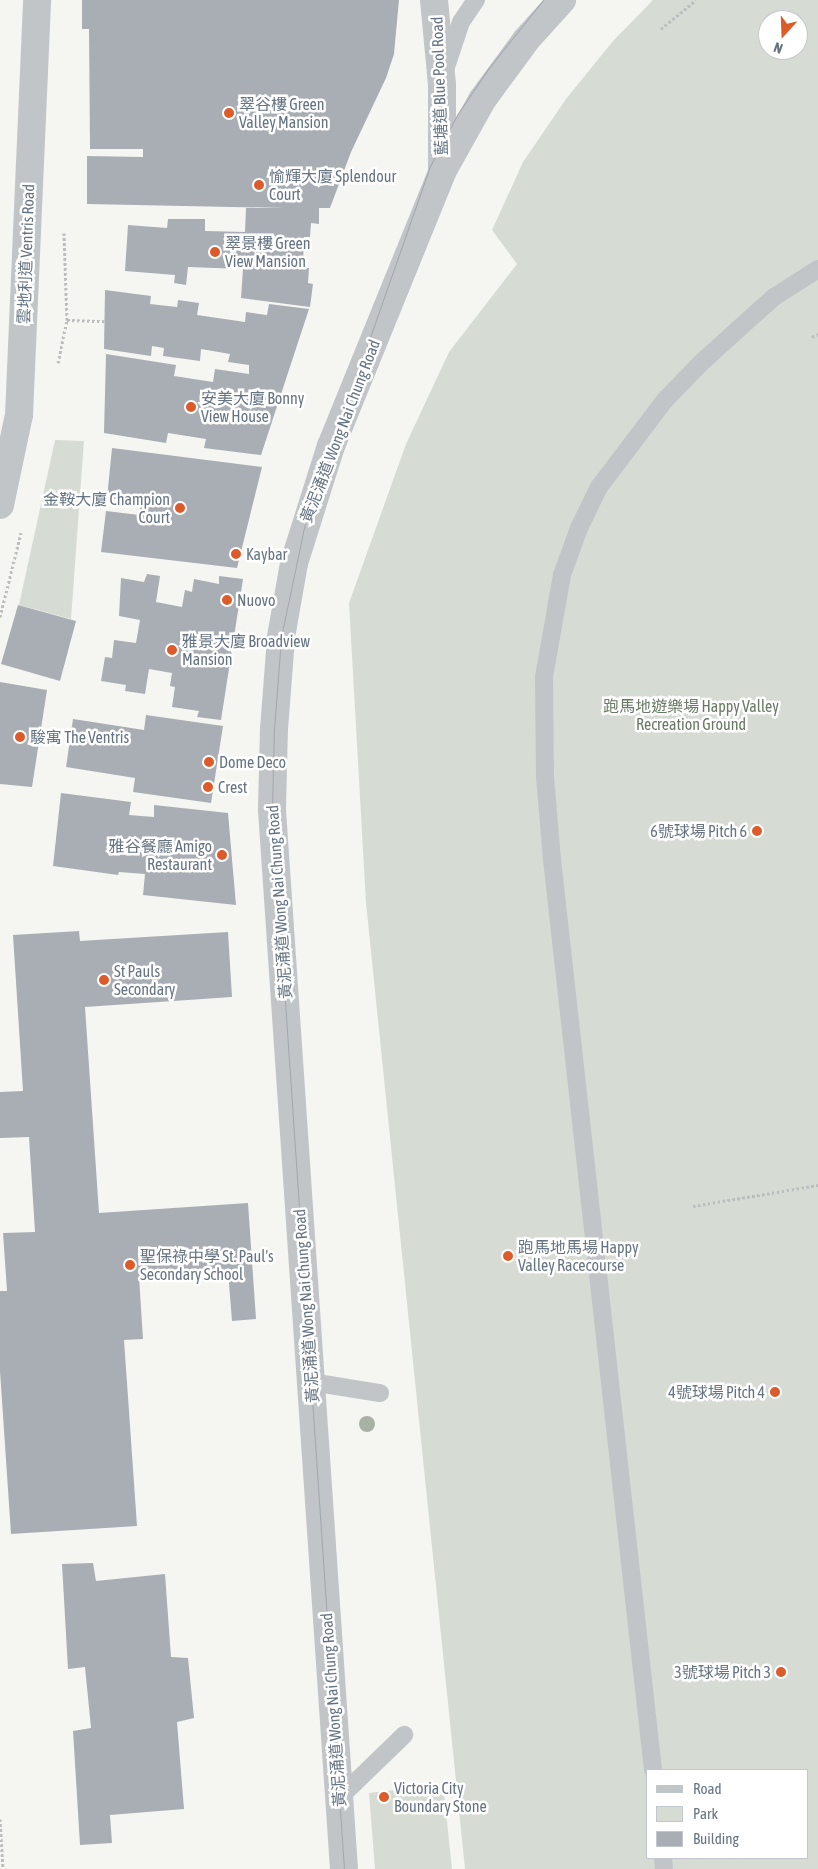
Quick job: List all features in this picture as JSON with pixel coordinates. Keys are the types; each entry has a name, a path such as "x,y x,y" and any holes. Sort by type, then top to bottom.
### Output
{"street":[{"name":"雲地利道 Ventris Road","path":"0,505 19,415 37,0"},
{"name":"黃泥涌道 Wong Nai Chung Road","path":"344,1869 272,809 274,729 281,637 294,562 331,446 442,172 482,100 526,40 562,0"},
{"name":"藍塘道 Blue Pool Road","path":"439,6 442,84 442,172"}],"lane":[{"path":"442,84 451,47 461,22 476,0"},
{"path":"653,1769 552,859 545,777 544,677 562,575 579,528 599,487 665,400 702,362 767,303 818,269"},
{"path":"311,1382 380,1393"},
{"path":"339,1798 404,1735"}],"path":[{"path":"661,29 696,0"},
{"path":"67,320 105,321"},
{"path":"812,337 818,334"},
{"path":"693,1206 818,1186"},
{"path":"0,1819 3,1869"}],"green space":[{"name":"跑馬地遊樂場 Happy Valley Recreation Ground","path":"653,0 818,0 818,1869 465,1869 366,903 349,603 406,444 449,352 517,264 492,230 523,162 566,99 613,41"},
{"path":"55,440 84,441 71,619 19,605"},
{"path":"443,1784 452,1869 375,1869 369,1793"}],"building":[{"path":"82,0 399,0 394,54 386,78 351,152 330,208 319,208 319,224 311,223 310,237 304,237 303,268 309,268 308,283 313,284 310,307 241,298 243,269 188,267 186,285 174,283 175,275 125,271 128,225 167,228 168,219 205,219 205,231 245,232 246,208 285,208 87,204 87,156 143,157 143,149 90,149 89,29 82,29"},
{"path":"105,290 151,296 150,304 177,307 178,300 199,303 197,315 245,322 246,312 267,315 269,304 309,309 261,455 204,448 206,439 168,433 166,443 104,433 106,354 176,365 174,376 213,382 215,369 249,374 249,365 228,362 230,354 201,349 200,361 163,356 164,348 152,346 151,356 104,349"},
{"path":"112,448 262,467 237,568 101,552 106,511 139,515 141,503 107,498"},
{"name":"雅景大廈 Broadview Mansion","path":"147,574 160,576 156,602 182,607 185,590 192,592 194,579 219,584 219,576 243,579 221,720 197,717 199,711 172,707 175,687 170,686 172,673 149,669 145,694 125,691 126,685 101,681 105,657 112,658 114,640 136,643 140,620 119,616 121,578 144,582"},
{"path":"18,605 76,621 60,681 1,664"},
{"name":"駿寓 The Ventris","path":"0,682 47,690 32,787 0,784"},
{"path":"146,715 223,726 211,803 133,792 135,778 66,767 73,719 144,730"},
{"path":"61,793 131,802 129,815 154,817 154,805 228,813 236,905 143,895 145,874 119,872 118,875 53,866"},
{"path":"79,931 80,941 228,932 232,997 85,1007 99,1213 248,1203 256,1319 232,1321 228,1271 139,1277 143,1339 124,1340 137,1526 11,1534 0,1371 0,1291 7,1291 3,1233 35,1232 29,1137 0,1138 0,1092 23,1091 13,935"},
{"path":"93,1563 96,1581 165,1574 171,1657 188,1658 194,1718 177,1722 184,1809 110,1815 112,1843 80,1845 73,1731 91,1728 85,1667 68,1669 62,1564"}],"tram line":[{"path":"344,1869 272,809 274,729 281,637 305,523 430,166 457,115 488,69 543,0"}],"place":[{"name":"翠谷樓 Green Valley Mansion","path":"229,113"},
{"name":"愉輝大廈 Splendour Court","path":"259,185"},
{"name":"翠景樓 Green View Mansion","path":"215,252"},
{"name":"安美大廈 Bonny View House","path":"191,407"},
{"name":"金鞍大廈 Champion Court","path":"180,508"},
{"name":"Kaybar","path":"236,554"},
{"name":"Nuovo","path":"227,600"},
{"name":"雅景大廈 Broadview Mansion","path":"172,650"},
{"name":"駿寓 The Ventris","path":"20,737"},
{"name":"Dome Deco","path":"209,762"},
{"name":"Crest","path":"208,787"},
{"name":"6號球場 Pitch 6","path":"757,831"},
{"name":"雅谷餐廳 Amigo Restaurant","path":"222,855"},
{"name":"St Pauls Secondary","path":"104,980"},
{"name":"跑馬地馬場 Happy Valley Racecourse","path":"508,1256"},
{"name":"聖保祿中學 St. Paul's Secondary School","path":"130,1265"},
{"name":"4號球場 Pitch 4","path":"775,1392"},
{"name":"3號球場 Pitch 3","path":"781,1672"},
{"name":"Victoria City Boundary Stone","path":"384,1797"}]}
